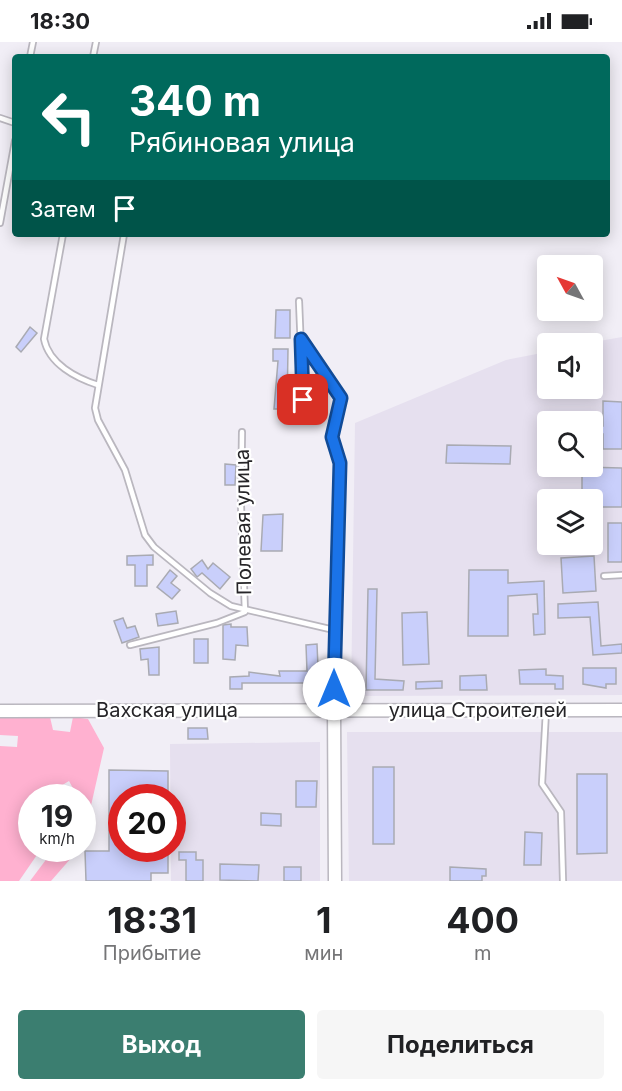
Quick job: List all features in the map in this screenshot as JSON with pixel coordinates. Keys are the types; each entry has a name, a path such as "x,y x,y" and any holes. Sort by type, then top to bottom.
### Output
{"main road":[{"name":"Вахская улица","path":"0,711 334,709"},
{"name":"улица Строителей","path":"334,709 622,710"},
{"path":"334,709 335,881"}],"lane":[{"path":"0,224 12,157"},
{"path":"7,184 12,185"},
{"path":"62,237 44,339 46,346 67,372 76,378 98,385"},
{"path":"123,237 95,408 98,420 125,470 145,535 154,547 210,593 245,612 334,630"},
{"path":"298,301 303,400"},
{"path":"301,339 341,398 332,437 340,463 334,630 334,709"},
{"name":"Полевая улица","path":"242,432 241,506 245,612"},
{"path":"604,576 622,575"},
{"path":"130,645 217,623 245,612"},
{"path":"546,711 542,784 561,812 563,881"}],"shaded area":[{"path":"622,337 622,695 351,696 355,423 506,360 537,354 537,399 603,399 603,340"},
{"path":"0,716 50,717 53,730 70,732 73,717 88,719 104,748 96,784 71,784 69,781 64,784 18,784 18,862 32,862 19,881 0,881 0,746 17,747 18,736 0,735"},
{"path":"347,732 622,732 622,881 349,881"},
{"path":"320,742 320,881 171,881 171,862 186,862 186,784 170,784 170,744"},
{"path":"44,862 68,862 51,881 30,881"}],"building":[{"path":"276,310 290,310 290,338 275,338"},
{"path":"30,327 37,333 21,352 16,347"},
{"path":"273,349 288,349 287,409 274,409 278,361 273,361"},
{"path":"603,401 622,402 622,449 603,449"},
{"path":"447,445 511,446 510,464 446,463"},
{"path":"225,464 236,465 235,485 225,485"},
{"path":"603,468 622,468 622,507 603,507 603,489 582,489 582,477 603,477"},
{"path":"283,514 282,551 261,551 263,515"},
{"path":"608,523 622,523 622,562 608,562"},
{"path":"153,555 153,565 147,565 147,586 135,586 135,565 127,565 127,556"},
{"path":"594,556 596,591 563,593 561,558"},
{"path":"202,560 208,569 213,563 230,577 220,589 202,573 197,577 191,569"},
{"path":"170,570 177,576 171,583 180,590 172,599 157,587"},
{"path":"469,570 508,570 508,583 544,581 545,634 534,635 533,614 538,614 537,594 508,596 508,636 468,636"},
{"path":"368,589 377,589 375,679 404,681 403,690 366,690"},
{"path":"598,602 601,646 622,644 622,653 593,655 590,617 558,618 558,604"},
{"path":"176,611 178,623 158,626 156,614"},
{"path":"427,612 429,664 403,665 402,613"},
{"path":"123,618 127,628 135,626 139,637 122,643 114,621"},
{"path":"231,624 231,627 247,627 248,646 236,645 235,660 223,659 223,625"},
{"path":"194,639 208,639 208,663 194,663"},
{"path":"317,644 319,690 308,690 307,683 242,683 242,689 230,689 230,677 249,676 249,672 280,676 279,671 307,671 306,645"},
{"path":"159,647 159,675 149,675 148,659 141,660 140,649"},
{"path":"583,668 616,668 616,684 606,684 606,688 583,684"},
{"path":"546,669 546,675 563,676 563,689 555,689 555,684 520,684 519,670"},
{"path":"486,675 487,690 460,690 460,676"},
{"path":"442,681 442,688 416,689 416,682"},
{"path":"188,728 207,728 208,739 188,739"},
{"path":"373,767 394,767 394,844 373,844"},
{"path":"109,770 168,771 168,784 109,784"},
{"path":"577,774 607,774 607,853 577,854"},
{"path":"296,781 317,781 316,807 296,807"},
{"path":"261,813 281,814 281,826 261,825"},
{"path":"525,832 542,833 541,865 524,865"},
{"path":"96,851 108,851 108,862 168,862 168,873 151,873 151,881 86,881 85,862 96,862"},
{"path":"186,852 196,852 196,860 203,860 203,881 186,881"},
{"path":"220,864 259,865 258,881 220,880"},
{"path":"284,867 301,867 301,881 284,881"},
{"path":"450,867 486,869 486,876 482,876 482,881 450,881"}],"route":[{"path":"303,400 301,339 341,398 332,437 340,463 334,689"}]}
